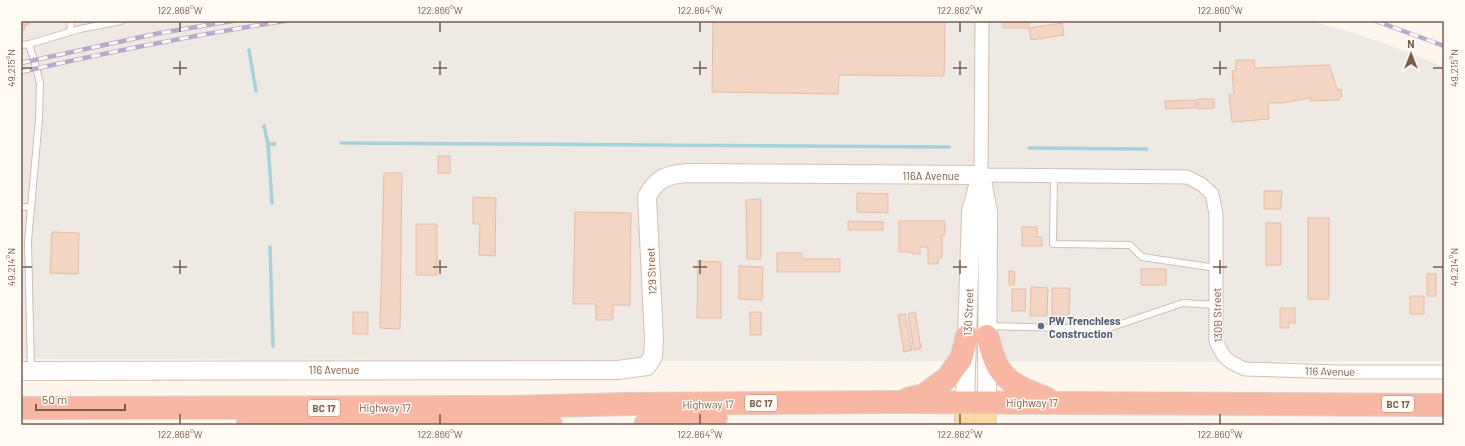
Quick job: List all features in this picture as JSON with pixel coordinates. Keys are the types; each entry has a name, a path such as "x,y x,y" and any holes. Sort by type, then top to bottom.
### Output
{"highway":[{"path":"896,402 924,395 947,378 980,333 996,364 1008,379 1022,389 1058,402"},
{"name":"Highway 17","path":"21,408 510,407 626,404 896,402 965,413 987,402 1444,405"},
{"path":"645,425 697,418 883,416 965,413"},
{"name":"Highway 17","path":"21,423 551,425"}],"main road":[{"path":"985,425 987,402"}],"street":[{"name":"130 Street","path":"982,21 982,175 971,212 987,402"},
{"name":"116A Avenue","path":"660,179 677,174 689,173 982,175 1187,177 1201,184"},
{"name":"129 Street","path":"646,366 652,356 654,339 647,197 652,186 660,179"},
{"name":"130B Street","path":"1201,184 1212,194 1216,214 1216,341 1222,354"},
{"name":"130 Street","path":"965,413 980,333"},
{"name":"116 Avenue","path":"1222,354 1233,364 1245,369 1338,372 1444,372"},
{"name":"116 Avenue","path":"26,370 618,370 646,366"}],"lane":[{"path":"70,32 71,21"},
{"path":"21,45 70,32 121,21"},
{"path":"26,370 28,241 39,119 40,82 29,44"},
{"path":"1054,176 1053,244 1130,245 1142,257 1216,268"},
{"path":"21,207 31,207"},
{"path":"980,333 1106,329 1183,303 1216,305"}],"shaded area":[{"path":"21,21 1310,21 1347,31 1392,46 1444,67 1444,361 1189,362 21,359"}],"building":[{"path":"21,21 29,21 29,24 25,25 24,30 21,28"},
{"path":"713,21 945,21 944,76 839,75 838,94 712,92"},
{"path":"1003,21 1029,21 1029,28 1003,28"},
{"path":"1062,23 1064,35 1031,40 1029,28"},
{"path":"1236,60 1254,60 1255,68 1329,65 1338,91 1341,89 1342,96 1339,97 1339,100 1310,101 1310,98 1282,103 1268,103 1269,119 1232,122 1229,94 1234,94 1232,71 1236,70"},
{"path":"1198,99 1214,99 1214,108 1198,109"},
{"path":"1196,100 1196,108 1166,109 1165,101"},
{"path":"438,156 450,156 450,173 438,173"},
{"path":"384,173 402,173 400,329 380,328"},
{"path":"1264,191 1282,191 1281,209 1264,209"},
{"path":"857,193 888,194 888,213 857,212"},
{"path":"473,197 496,198 495,256 479,255 480,224 473,224"},
{"path":"761,199 761,259 747,259 746,200"},
{"path":"575,212 631,213 630,305 613,305 613,320 596,320 596,304 573,304"},
{"path":"1308,218 1329,218 1329,299 1308,299"},
{"path":"848,221 883,222 883,230 848,230"},
{"path":"899,221 945,221 945,235 942,235 942,258 938,258 938,264 928,264 928,247 920,247 920,254 912,254 912,252 899,252"},
{"path":"1266,223 1281,223 1281,265 1266,265"},
{"path":"416,224 437,224 437,275 416,275"},
{"path":"1022,227 1037,227 1037,237 1042,237 1042,246 1022,246"},
{"path":"52,232 79,233 78,274 50,273"},
{"path":"777,253 802,253 802,259 840,259 840,272 777,272"},
{"path":"698,261 721,262 721,318 697,318"},
{"path":"739,266 763,267 762,300 739,299"},
{"path":"1141,269 1166,269 1166,285 1141,285"},
{"path":"1009,271 1015,272 1014,285 1009,285"},
{"path":"1427,274 1436,274 1436,296 1427,296"},
{"path":"1031,287 1048,288 1047,316 1030,316"},
{"path":"1052,288 1070,288 1069,316 1052,316"},
{"path":"1012,289 1026,289 1025,311 1012,311"},
{"path":"1410,296 1424,296 1424,314 1410,314"},
{"path":"1280,308 1295,308 1295,323 1288,323 1289,328 1280,328"},
{"path":"353,312 368,312 368,334 353,334"},
{"path":"750,312 761,312 761,335 750,335"},
{"path":"915,312 921,348 914,350 908,314"},
{"path":"905,314 912,350 904,352 898,315"}],"waterway":[{"path":"249,50 256,91"},
{"path":"264,126 268,144 275,144"},
{"path":"341,143 949,147"},
{"path":"268,144 272,203"},
{"path":"1029,148 1147,149"},
{"path":"270,247 273,346"}],"railway":[{"path":"21,63 160,33 232,21"},
{"path":"21,72 152,44 284,21"},
{"path":"1376,21 1444,46"}],"place":[{"name":"PW Trenchless Construction","path":"1041,326"}]}
